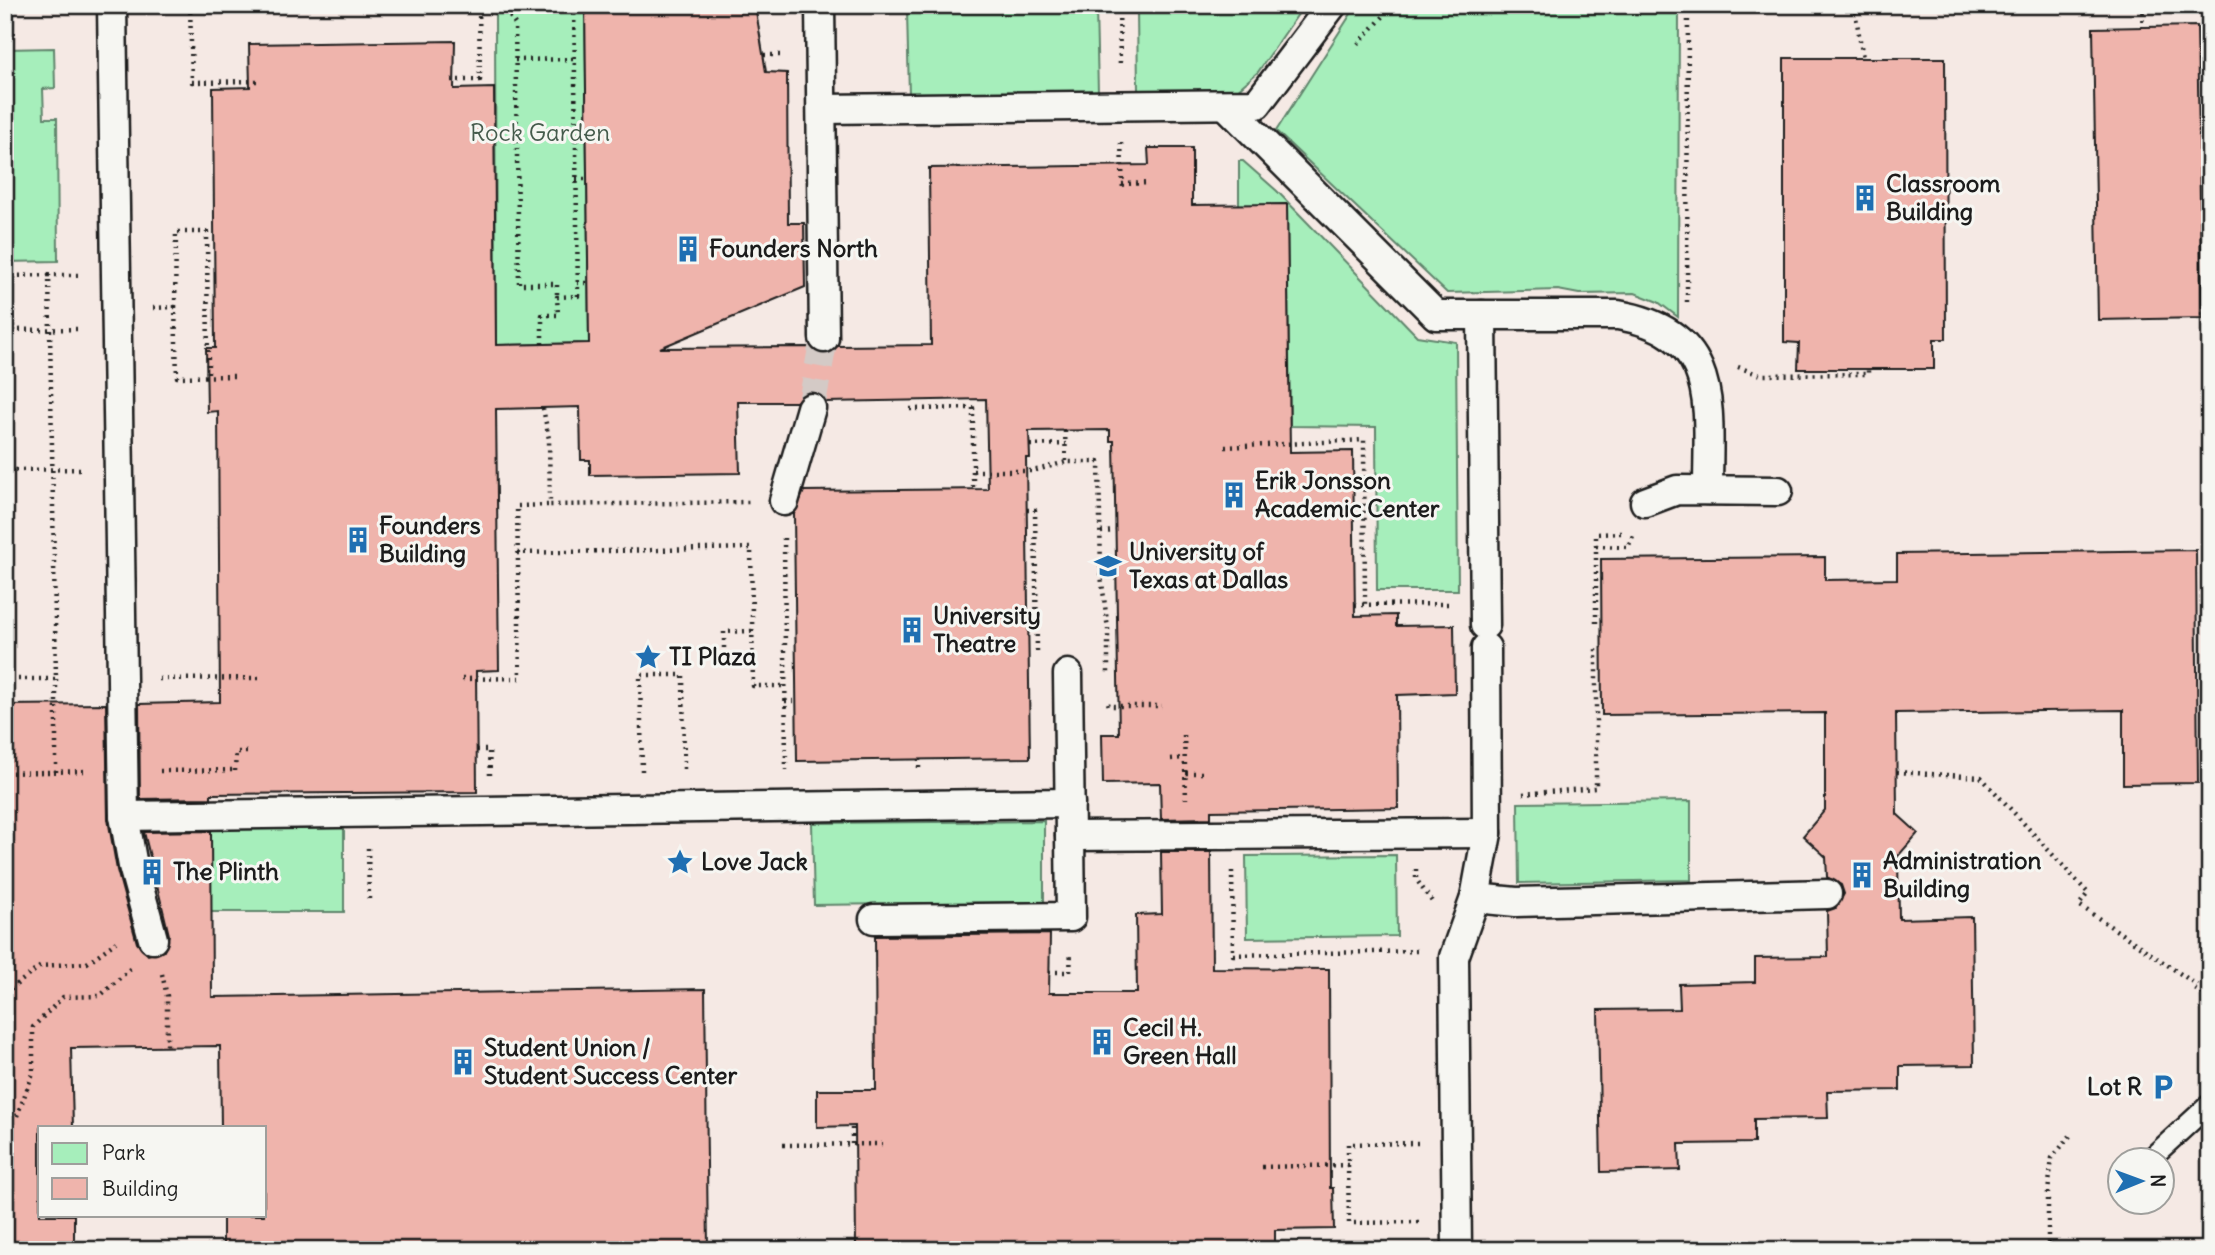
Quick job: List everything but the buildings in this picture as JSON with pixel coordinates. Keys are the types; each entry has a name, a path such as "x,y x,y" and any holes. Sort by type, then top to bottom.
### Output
{"street":[{"path":"112,5 124,816 133,866 145,902 146,950"},
{"path":"820,5 824,338"},
{"path":"822,109 1257,104 1332,5"},
{"path":"1226,105 1436,315 1618,315 1638,318 1668,331 1687,346 1703,376 1707,398 1708,491"},
{"path":"1457,1250 1454,957 1475,898 1487,833 1482,315"},
{"path":"784,501 811,408"},
{"path":"1645,502 1677,490 1778,491"},
{"path":"874,919 1071,916 1068,674"},
{"path":"124,816 1070,803"},
{"path":"1070,836 1487,833"},
{"path":"1475,898 1517,902 1827,894"}],"lane":[{"path":"2164,1146 2210,1104"}],"path":[{"path":"190,5 192,82 259,81"},
{"path":"451,80 480,80 479,5"},
{"path":"502,5 515,24 519,284 557,284 558,315 542,315 542,344"},
{"path":"557,297 578,296 574,5"},
{"path":"1358,44 1394,5"},
{"path":"1688,5 1687,346 1760,375 1867,374 1868,369"},
{"path":"1854,5 1863,58"},
{"path":"2142,27 2143,5"},
{"path":"515,60 575,59"},
{"path":"576,179 587,179"},
{"path":"1122,184 1149,183"},
{"path":"176,307 176,232 207,232 208,377"},
{"path":"49,275 56,772"},
{"path":"5,276 116,275"},
{"path":"577,283 588,283"},
{"path":"176,327 177,377 238,376"},
{"path":"12,330 51,329"},
{"path":"543,408 548,439 550,505"},
{"path":"910,409 973,408 973,489"},
{"path":"1065,431 1066,463"},
{"path":"1225,447 1364,440 1365,605"},
{"path":"1030,445 1066,444"},
{"path":"973,471 1033,471 1066,463 1099,462 1108,673"},
{"path":"15,470 52,470"},
{"path":"462,679 520,678 517,506 784,501 786,806"},
{"path":"1027,510 1035,510 1037,655"},
{"path":"1101,532 1116,531"},
{"path":"1596,623 1596,534 1634,533"},
{"path":"1596,546 1628,547"},
{"path":"517,553 751,548 753,686 785,686"},
{"path":"1355,605 1485,626"},
{"path":"724,655 724,632 752,631"},
{"path":"1488,791 1527,794 1596,788 1596,649"},
{"path":"643,808 640,675 683,675 684,808"},
{"path":"163,679 260,678"},
{"path":"18,679 56,679"},
{"path":"785,701 796,701"},
{"path":"1184,735 1187,835"},
{"path":"1171,758 1185,758"},
{"path":"5,773 235,771"},
{"path":"1185,773 1204,772"},
{"path":"1897,772 1981,777 2088,893 2079,905 2210,998"},
{"path":"368,812 369,900"},
{"path":"1414,833 1416,880 1461,938"},
{"path":"1232,835 1233,955 1461,938"},
{"path":"5,993 41,966 87,963 115,944 145,902"},
{"path":"17,1116 33,1073 33,1027 63,997 100,996 146,950 167,996 167,1047"},
{"path":"852,1126 852,1144"},
{"path":"2048,1250 2048,1192 2052,1158 2070,1136"},
{"path":"1454,1142 1348,1144 1349,1223 1456,1222"},
{"path":"783,1145 882,1144"},
{"path":"1262,1167 1349,1165"}],"green space":[{"name":"Rock Garden","path":"506,5 585,5 589,343 496,345 495,15"},
{"path":"1679,5 1678,317 1658,302 1635,293 1579,294 1558,290 1447,293 1276,131 1356,6"},
{"path":"1303,7 1258,72 1236,91 1138,92 1137,9"},
{"path":"1096,8 1098,92 909,95 907,11"},
{"path":"54,48 55,88 43,89 44,118 57,118 58,261 5,262 5,49"},
{"path":"1239,161 1243,161 1277,191 1417,336 1456,342 1458,590 1377,590 1376,427 1290,426 1287,205 1239,205"},
{"path":"1691,801 1691,880 1519,883 1518,803"},
{"path":"1044,821 1044,902 814,905 812,823"},
{"path":"344,827 344,912 195,912 194,829"},
{"path":"1396,855 1397,936 1247,938 1246,856"}],"tunnel":[{"path":"811,408 824,338"}],"place":[{"name":"Classroom Building","path":"1865,198"},
{"name":"Founders North","path":"688,249"},
{"name":"Erik Jonsson Academic Center","path":"1234,495"},
{"name":"Founders Building","path":"358,540"},
{"name":"University of Texas at Dallas","path":"1108,566"},
{"name":"University Theatre","path":"912,630"},
{"name":"TI Plaza","path":"648,657"},
{"name":"Love Jack","path":"680,862"},
{"name":"The Plinth","path":"152,872"},
{"name":"Administration Building","path":"1862,875"},
{"name":"Cecil H. Green Hall","path":"1102,1042"},
{"name":"Student Union / Student Success Center","path":"463,1062"},
{"name":"Lot R","path":"2163,1087"}]}
